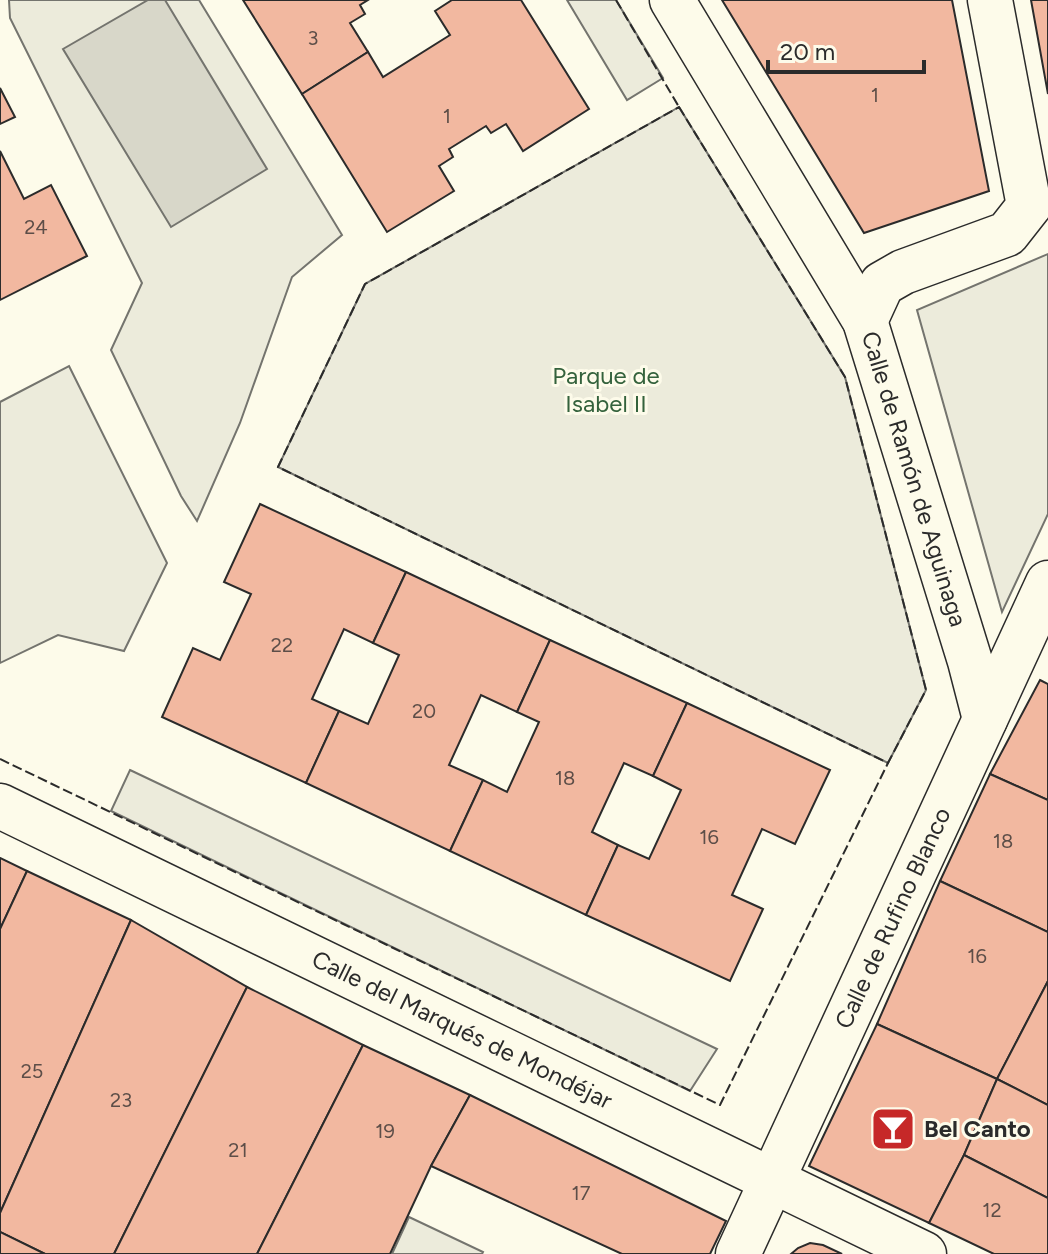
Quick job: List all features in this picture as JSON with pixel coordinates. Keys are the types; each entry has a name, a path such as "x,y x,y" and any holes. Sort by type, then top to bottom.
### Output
{"street":[{"name":"Calle de Ramón de Aguinaga","path":"672,0 865,321 985,719"},
{"path":"865,321 882,284 903,272 1007,234 1029,206 990,0"},
{"name":"Calle de Rufino Blanco","path":"738,1254 1048,583"},
{"name":"Calle del Marqués de Mondéjar","path":"0,806 924,1254"}],"green space":[{"path":"9,0 199,0 342,235 292,277 240,423 197,521 181,496 111,350 142,283 10,18"},
{"path":"567,0 616,0 663,78 627,100"},
{"name":"Parque de Isabel II","path":"679,107 845,377 926,690 888,763 278,467 365,284"},
{"path":"1048,254 1048,514 1002,612 917,310"},
{"path":"69,366 167,563 124,651 58,635 0,663 0,402"},
{"path":"130,770 717,1049 690,1091 111,811"},
{"path":"409,1217 483,1252 392,1254"}],"shaded area":[{"path":"148,0 165,0 267,169 171,227 63,49"}],"building":[{"path":"243,0 368,0 360,5 365,14 350,23 368,52 302,94"},
{"path":"452,0 521,0 589,109 523,151 506,124 491,133 486,126 449,149 453,157 439,166 454,191 387,232 302,94 368,52 383,77 450,35 435,11"},
{"path":"722,0 952,0 989,191 864,233"},
{"path":"1031,0 1048,0 1048,94"},
{"path":"0,88 15,117 0,124"},
{"path":"0,151 24,199 51,185 87,256 0,300"},
{"path":"260,504 406,572 373,643 344,629 312,699 339,711 306,783 162,717 193,648 220,660 251,594 224,582"},
{"path":"406,572 550,640 517,712 481,695 449,765 483,780 450,851 306,783 339,711 368,724 399,655 373,643"},
{"path":"550,640 687,703 653,776 624,763 592,832 618,845 586,915 450,851 483,780 507,792 539,722 517,712"},
{"path":"1040,680 1048,684 1048,800 990,774"},
{"path":"687,703 830,770 795,844 762,829 732,895 763,909 730,981 586,915 618,845 649,859 681,790 653,776"},
{"path":"990,774 1048,800 1048,932 940,881"},
{"path":"0,858 27,871 0,929"},
{"path":"27,871 131,920 0,1213 0,929"},
{"path":"940,881 1048,932 1048,981 997,1079 877,1024"},
{"path":"131,920 247,987 114,1254 45,1254 0,1232 0,1213"},
{"path":"1048,981 1048,1105 997,1079"},
{"path":"247,987 363,1045 257,1254 114,1254"},
{"path":"877,1024 997,1079 964,1155 929,1223 809,1166"},
{"path":"363,1045 470,1095 431,1166 390,1254 257,1254"},
{"path":"997,1079 1048,1105 1048,1198 964,1155"},
{"path":"470,1095 726,1221 710,1254 622,1254 431,1166"},
{"path":"964,1155 1048,1198 1048,1254 994,1254 929,1223"},
{"path":"0,1232 45,1254 0,1254"},
{"path":"810,1243 823,1245 842,1254 791,1254"}],"fence":[{"path":"616,0 679,107"},
{"path":"679,107 845,377 926,690 888,763 278,467 365,284 679,107"},
{"path":"0,759 720,1105 888,763"}],"place":[{"name":"Bel Canto","path":"893,1129"}]}
